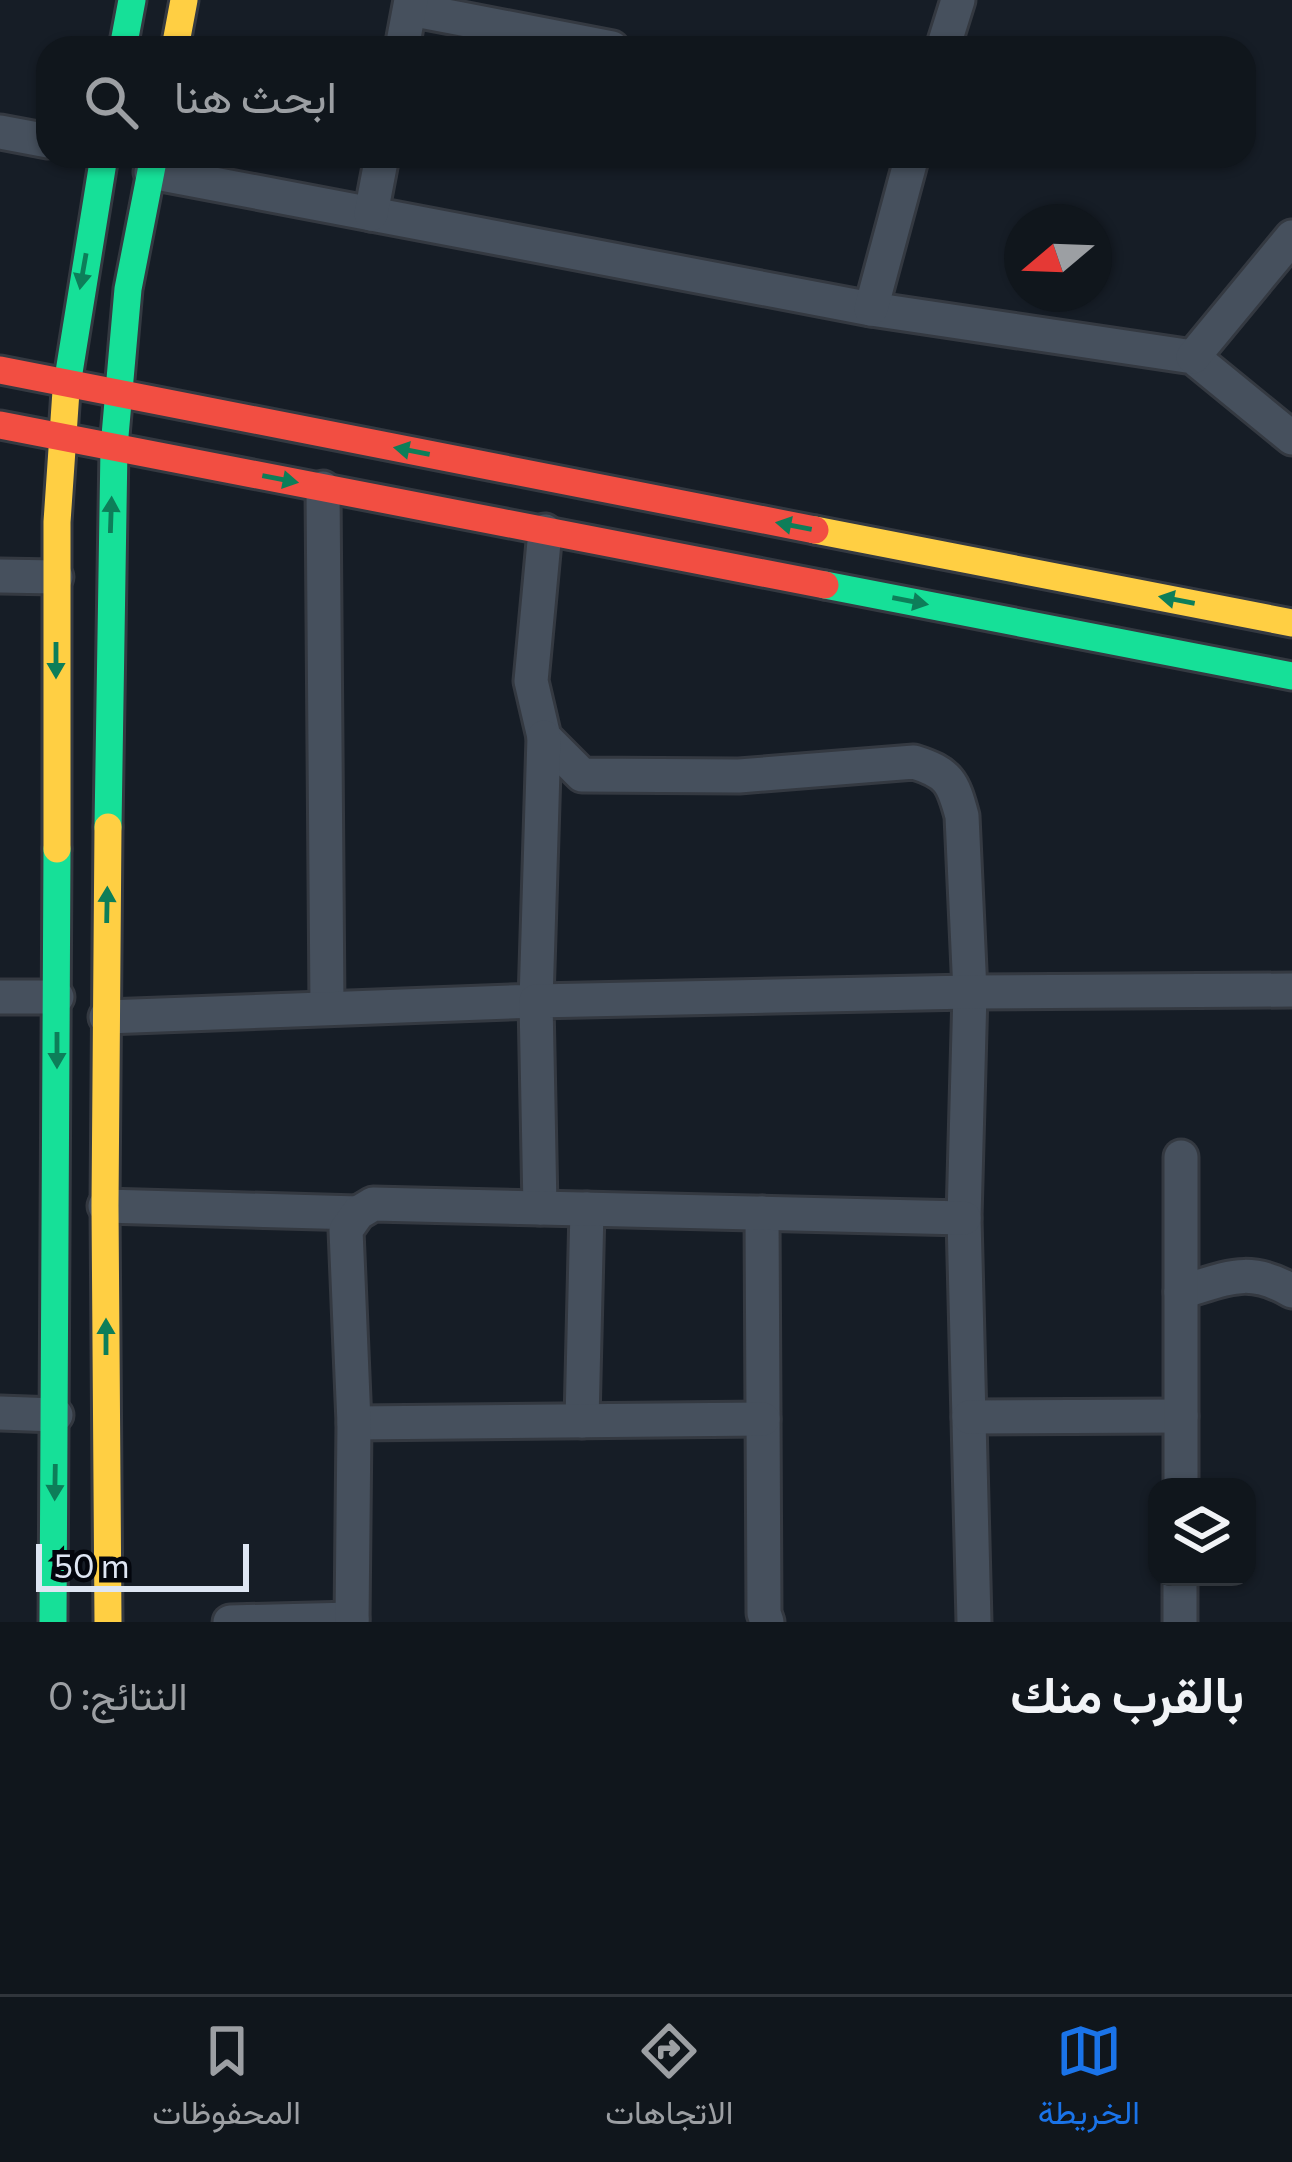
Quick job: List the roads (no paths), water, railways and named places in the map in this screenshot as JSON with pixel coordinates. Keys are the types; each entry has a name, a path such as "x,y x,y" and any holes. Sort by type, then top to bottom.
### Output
{"main road":[{"path":"125,36 132,0"},
{"path":"177,36 184,0"},
{"path":"53,1622 56,577 67,383 102,168"},
{"path":"108,1622 105,1206 113,447 128,289 151,168"},
{"path":"0,370 1292,623"},
{"path":"0,424 1292,676"}],"street":[{"path":"947,36 958,0"},
{"path":"404,36 411,4 557,36"},
{"path":"0,132 36,139"},
{"path":"170,168 371,214 871,309 1193,357 1292,438"},
{"path":"371,214 380,168"},
{"path":"871,309 909,168"},
{"path":"1193,357 1292,237"},
{"path":"323,488 327,1008"},
{"path":"540,1208 536,1000 544,736 531,681 545,530"},
{"path":"0,576 56,577"},
{"path":"544,736 582,775 739,776 914,762 941,770 955,789 962,816 970,992 964,1218 974,1622"},
{"path":"106,1017 536,1000 1292,990"},
{"path":"0,997 57,997"},
{"path":"1180,1478 1181,1157"},
{"path":"230,1622 352,1620 353,1424 346,1230 358,1213 374,1204 964,1218"},
{"path":"105,1206 358,1213"},
{"path":"582,1420 586,1209"},
{"path":"762,1213 767,1622"},
{"path":"1181,1292 1244,1274 1292,1292"},
{"path":"0,1413 56,1414"},
{"path":"969,1417 1181,1416"},
{"path":"353,1424 763,1419"},
{"path":"1180,1586 1180,1622"}]}
